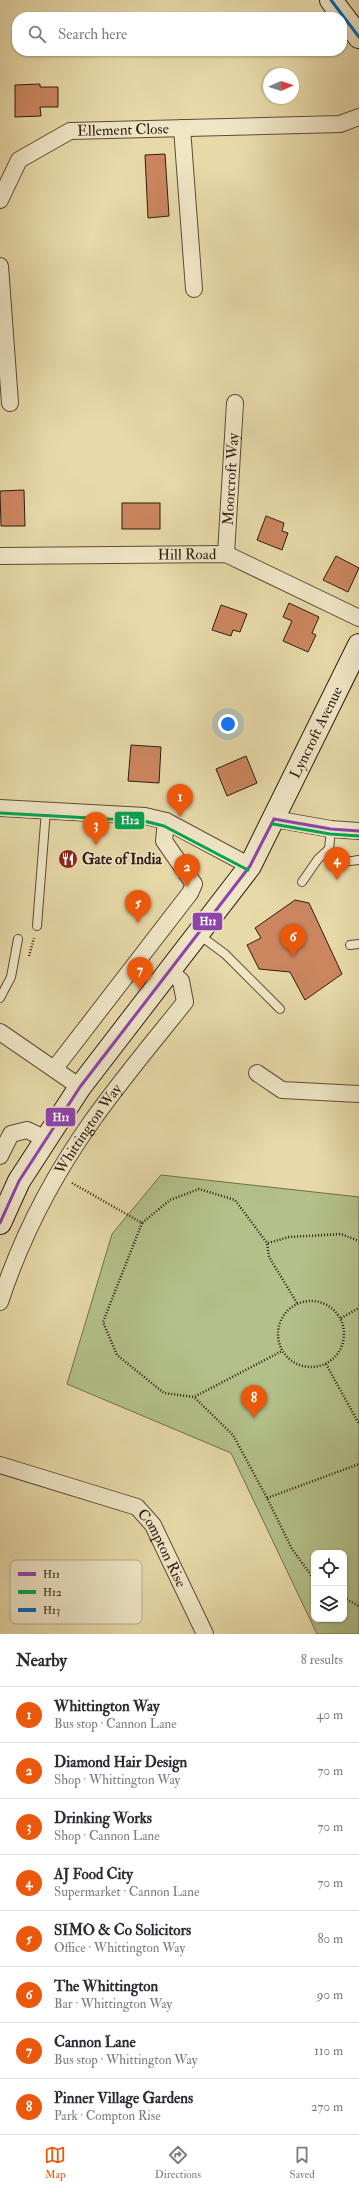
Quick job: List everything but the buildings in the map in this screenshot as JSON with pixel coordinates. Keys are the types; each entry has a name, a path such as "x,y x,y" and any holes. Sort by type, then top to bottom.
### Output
{"street":[{"path":"331,0 340,12"},
{"path":"347,21 359,37"},
{"name":"Ellement Close","path":"0,200 19,160 70,131 340,124 359,117"},
{"name":"Ellement Close","path":"182,128 194,289"},
{"path":"0,266 10,403"},
{"name":"Moorcroft Way","path":"226,554 235,403"},
{"name":"Hill Road","path":"0,556 226,554 359,618"},
{"name":"Lyncroft Avenue","path":"274,820 299,764 359,645"},
{"path":"0,808 145,816 166,821 250,866"},
{"path":"274,820 359,832"},
{"name":"Whittington Way","path":"0,1223 19,1181 80,1087 250,866 274,820"},
{"path":"55,1068 190,893 194,884 164,841 166,821"},
{"name":"Whittington Way","path":"0,1302 9,1275 31,1225 58,1174 92,1122 185,1002 181,981 170,971"},
{"path":"0,1032 55,1068 80,1087"},
{"path":"257,1073 282,1090 359,1094"},
{"name":"Whittington Way","path":"0,1156 11,1134 27,1130 46,1139"},
{"name":"Compton Rise","path":"0,1465 137,1507 153,1525 205,1634"}],"lane":[{"path":"37,926 46,810"},
{"path":"302,882 318,859 329,849 331,829"},
{"path":"329,849 339,861 344,862 359,860"},
{"path":"198,933 225,954 280,1009"},
{"path":"0,998 11,977 18,939"},
{"path":"350,945 359,944"}],"path":[{"path":"58,1174 142,1223"},
{"path":"297,1303 269,1258 268,1243 235,1200 199,1189 170,1200 142,1223 103,1322 117,1355 164,1393 194,1398 233,1435 267,1498 292,1549 311,1575"},
{"path":"268,1243 289,1237 341,1234 359,1241"},
{"path":"314,1300 330,1306 341,1318 345,1335 339,1352 326,1364 310,1368 294,1363 282,1351 277,1333 283,1315 297,1303 314,1300"},
{"path":"341,1318 359,1308"},
{"path":"194,1398 282,1351"},
{"path":"326,1364 359,1424"},
{"path":"267,1498 359,1464"},
{"path":"347,1600 359,1606"}],"green space":[{"path":"161,1175 359,1197 359,1634 317,1634 311,1622 347,1622 347,1550 311,1550 311,1621 231,1453 67,1384 112,1234"}],"transit line":[{"name":"H13","path":"331,0 340,12"},
{"name":"H13","path":"347,21 359,37"},
{"name":"H12","path":"0,813 144,821 164,826 248,870"},
{"name":"H11","path":"274,819 331,829 359,831"},
{"name":"H11","path":"0,1223 19,1181 80,1087 250,866 274,819"},
{"name":"H12","path":"273,824 330,834 359,836"}],"place":[{"name":"Whittington Way","path":"180,817"},
{"name":"Drinking Works","path":"96,845"},
{"name":"Gate of India","path":"68,859"},
{"name":"AJ Food City","path":"337,880"},
{"name":"Diamond Hair Design","path":"187,887"},
{"name":"SIMO & Co Solicitors","path":"138,923"},
{"name":"The Whittington","path":"293,957"},
{"name":"Cannon Lane","path":"140,990"},
{"name":"Pinner Village Gardens","path":"254,1418"}]}
